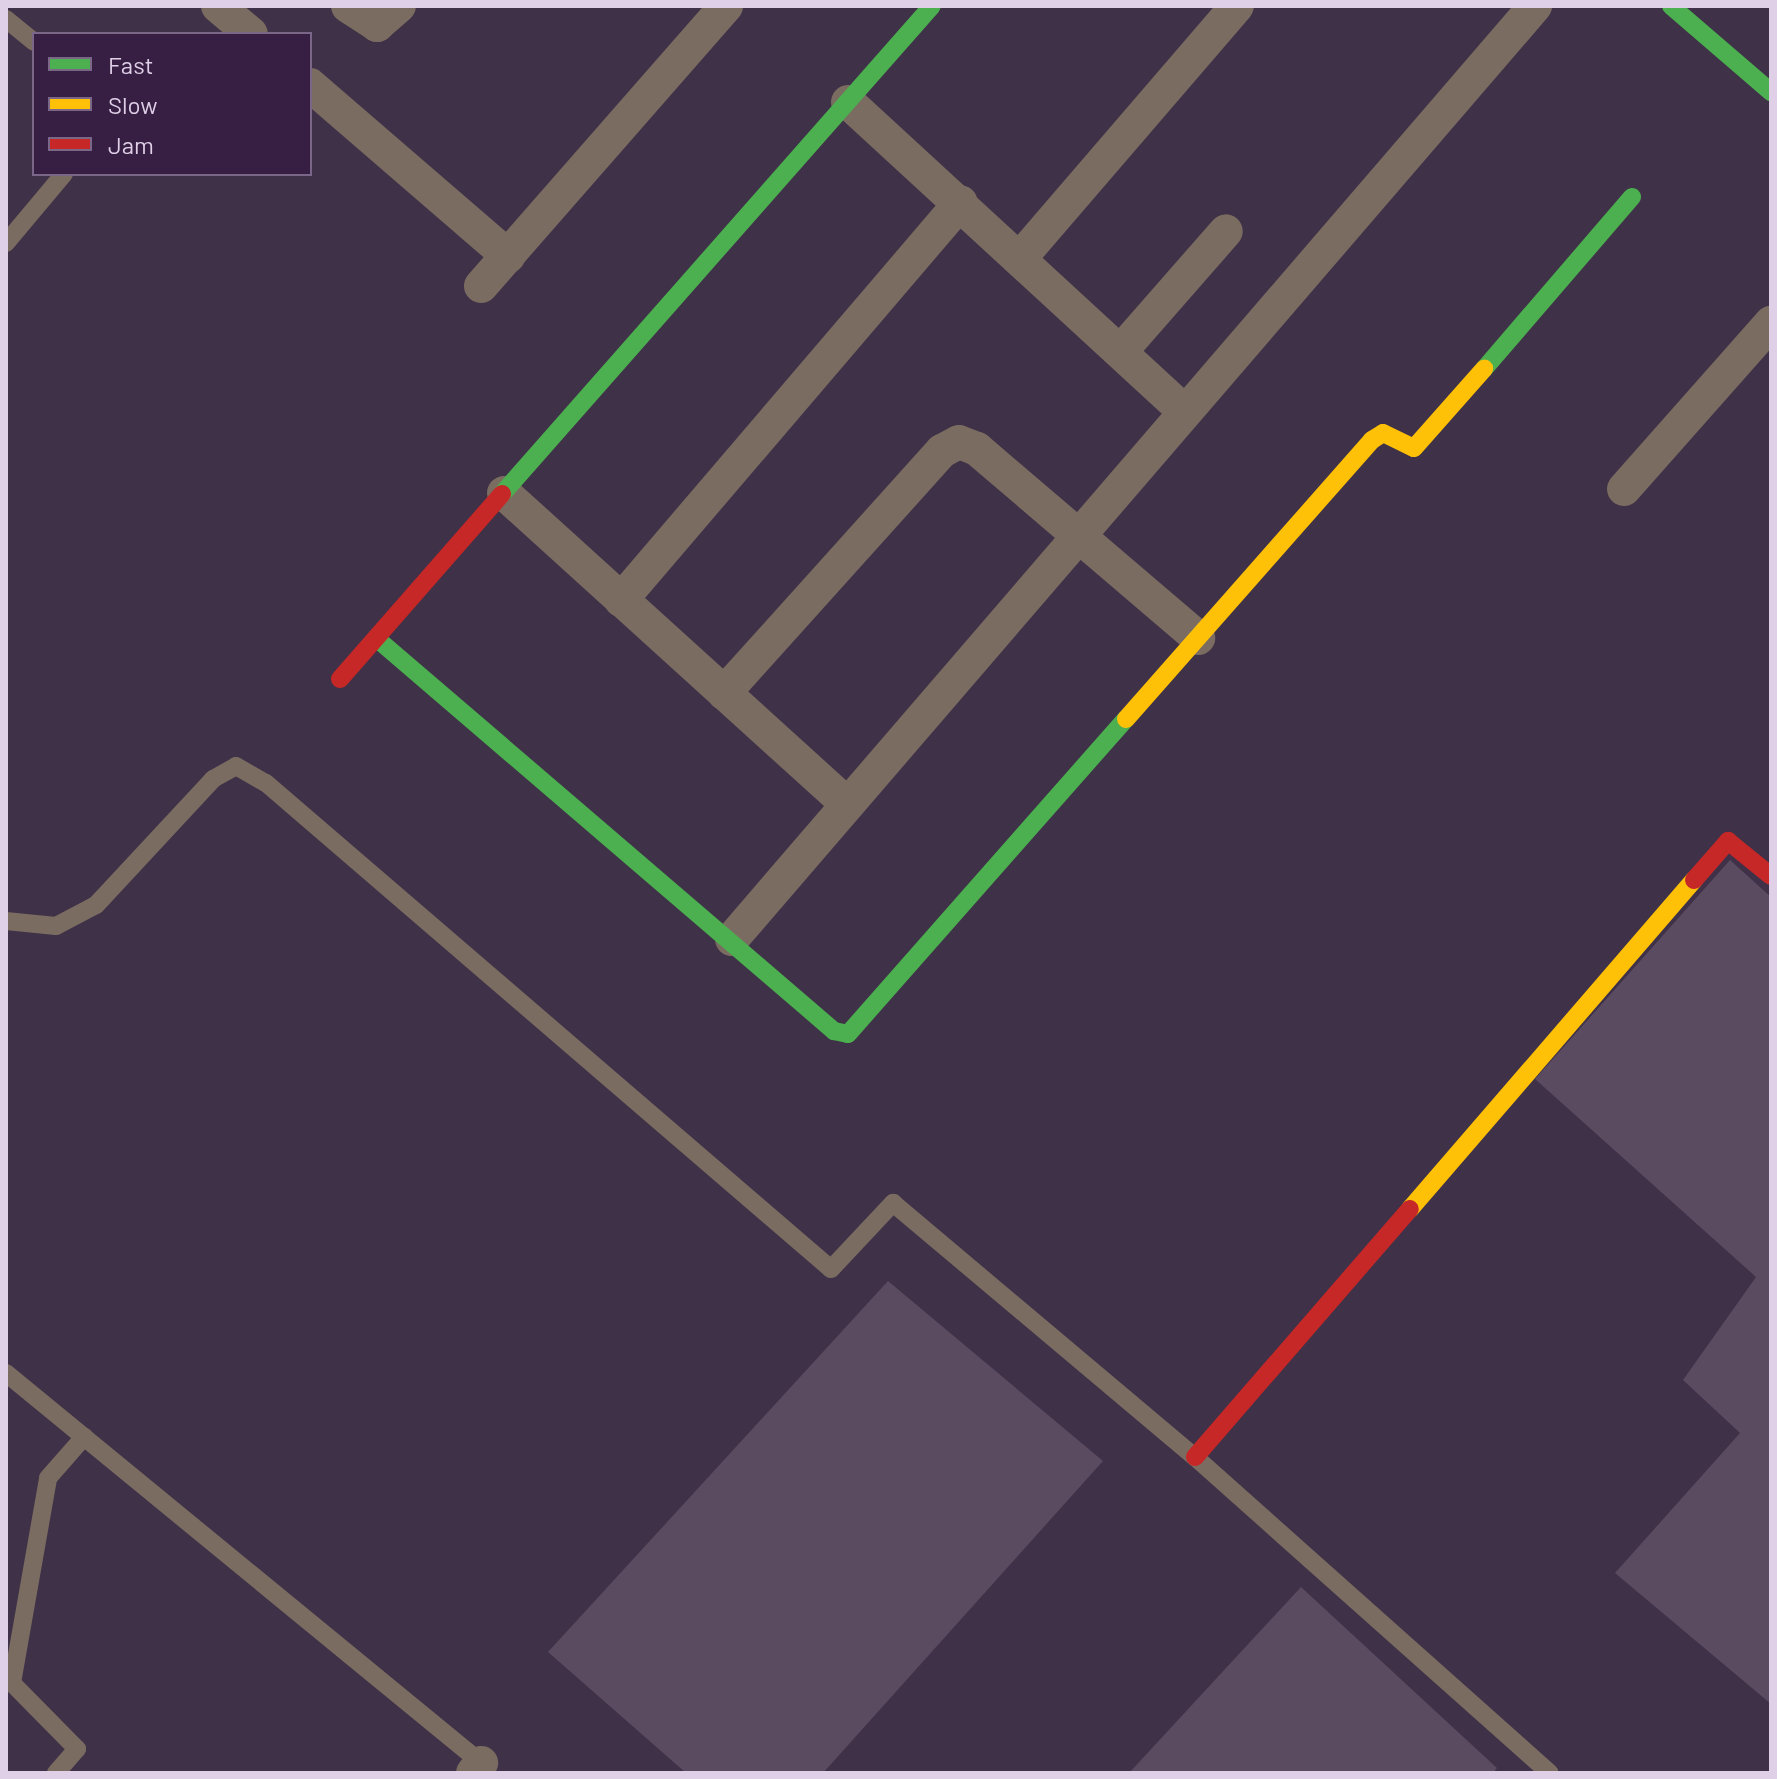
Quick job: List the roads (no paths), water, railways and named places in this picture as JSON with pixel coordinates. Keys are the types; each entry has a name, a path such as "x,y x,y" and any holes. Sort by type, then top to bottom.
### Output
{"street":[{"path":"218,6 249,32"},
{"path":"348,6 377,25 399,6"},
{"path":"481,286 726,6"},
{"path":"340,679 932,6"},
{"path":"1021,257 1237,6"},
{"path":"732,939 1535,6"},
{"path":"1671,6 1771,92"},
{"path":"312,87 508,256"},
{"path":"848,102 1021,257 1184,411"},
{"path":"376,638 732,939 834,1031 848,1034 1372,440 1383,433 1414,448 1422,442 1632,197"},
{"path":"621,600 961,202"},
{"path":"1121,351 1226,231"},
{"path":"1624,489 1771,323"},
{"path":"724,693 942,451 959,442 977,449 1198,638"},
{"path":"504,493 847,804"},
{"path":"1195,1457 1728,841 1771,876"}],"lane":[{"path":"6,19 32,40"},
{"path":"6,243 62,176"},
{"path":"6,921 56,926 96,905 213,779 236,766 266,783 831,1269 893,1203 1195,1457 1550,1773"},
{"path":"6,1373 483,1770"},
{"path":"56,1773 77,1749 12,1683 48,1478 84,1437"},
{"path":"1521,1773 1533,1758"}]}
